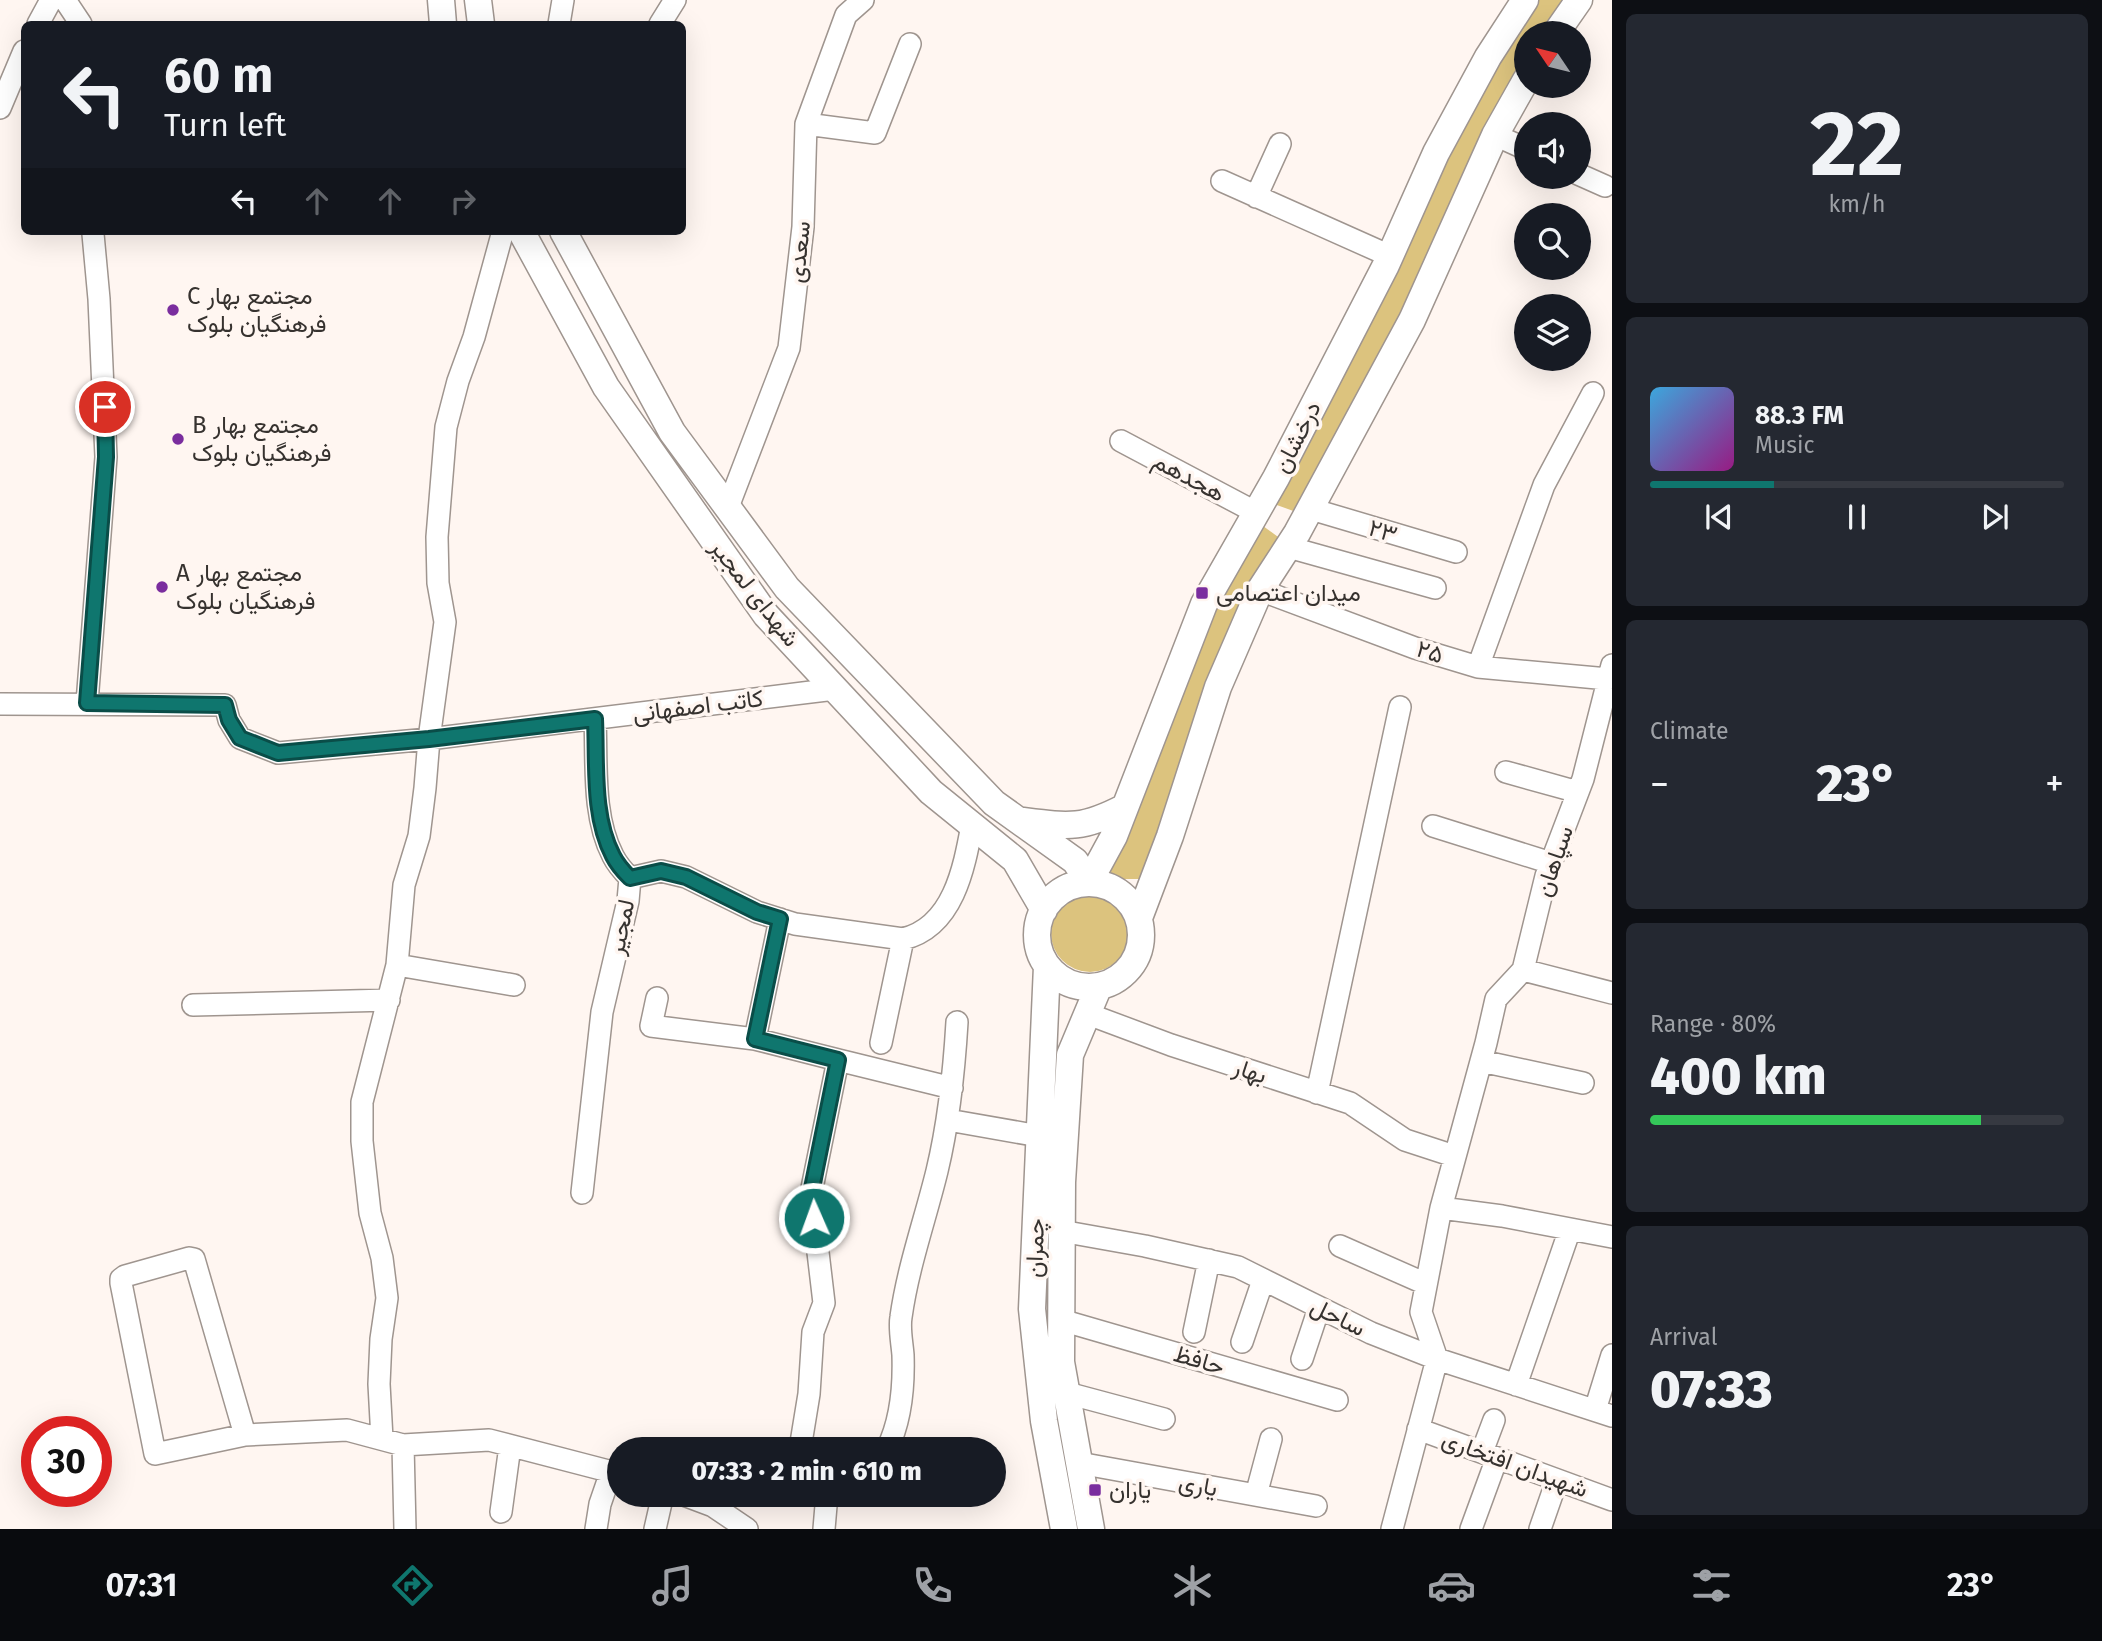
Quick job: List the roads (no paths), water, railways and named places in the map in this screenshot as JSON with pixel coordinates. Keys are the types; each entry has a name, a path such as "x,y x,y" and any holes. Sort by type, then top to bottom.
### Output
{"main road":[{"path":"441,0 443,21"},
{"path":"478,0 481,21"},
{"name":"درخشان","path":"1089,882 1114,836 1204,604 1258,513 1390,256 1436,153 1488,57 1525,0"},
{"path":"1564,21 1579,0"},
{"name":"درخشان","path":"1139,918 1171,836 1217,687 1261,590 1311,509 1412,320 1495,135 1516,98"},
{"name":"شهدای لمجیر","path":"523,235 606,387 766,615 931,792 1016,860 1044,909"},
{"name":"شهدای لمجیر","path":"565,235 672,432 787,588 994,803 1075,861 1089,882"},
{"path":"1258,513 1293,540"},
{"path":"1018,821 1068,826 1097,821 1125,807"},
{"path":"1020,869 1042,871 1051,858 1051,844"},
{"path":"1089,882 1105,885 1120,892 1131,903 1139,918 1142,935 1134,960 1116,979 1099,986 1085,987 1070,983 1047,966 1040,953 1038,923 1044,909 1063,890 1089,882"},
{"name":"چمران","path":"1047,966 1032,1309 1044,1421 1064,1529"},
{"name":"چمران","path":"1090,1529 1061,1362 1061,1231 1070,1055 1099,986"}],"street":[{"path":"40,21 51,0"},
{"path":"65,0 79,21"},
{"path":"560,21 563,0"},
{"path":"662,21 676,0"},
{"name":"سعدی","path":"728,507 789,348 803,227 806,124 846,15 863,0"},
{"path":"806,124 875,133 910,44"},
{"path":"0,108 21,58"},
{"path":"1495,135 1514,144"},
{"path":"1256,197 1280,144"},
{"path":"1591,180 1605,186"},
{"path":"1222,181 1390,256"},
{"path":"87,703 106,457 93,235"},
{"path":"405,1529 392,1442 379,1384 381,1339 387,1298 382,1258 370,1213 362,1141 362,1102 397,965 404,885 419,836 444,622 438,583 437,537 446,427 502,235"},
{"path":"1478,667 1544,485 1593,393"},
{"name":"هجدهم","path":"1121,441 1258,513"},
{"name":"۲۳","path":"1311,509 1456,552"},
{"path":"1293,540 1435,587"},
{"name":"۲۵","path":"1261,590 1415,648 1478,667 1610,672"},
{"name":"سپاهان","path":"1523,970 1551,863 1578,792 1610,672"},
{"name":"کاتب اصفهانی","path":"0,704 225,705 229,720 240,738 278,753 429,739 835,689"},
{"path":"1317,1093 1400,707"},
{"path":"595,719 603,833 614,859 630,878"},
{"path":"1506,772 1578,792"},
{"path":"881,1043 903,939 918,936 936,922 947,905 960,875 972,825"},
{"path":"1433,827 1551,863"},
{"name":"لمجیر","path":"582,1193 602,1012 628,901 630,878 661,871 686,877 757,912 795,924 903,939"},
{"path":"755,1039 780,919"},
{"path":"397,965 514,985"},
{"path":"1392,1529 1437,1359 1421,1312 1426,1284 1441,1208 1496,999 1523,970 1612,993"},
{"path":"657,998 651,1026 755,1039 952,1088"},
{"path":"193,1005 389,1000"},
{"name":"بهار","path":"1088,1014 1171,1045 1350,1103 1405,1140 1454,1156"},
{"path":"893,1437 902,1393 900,1321 948,1120 957,1022"},
{"path":"802,1437 809,1394 813,1332 824,1303 811,1193 838,1060"},
{"path":"1480,1061 1583,1083"},
{"path":"948,1120 1039,1136"},
{"path":"1441,1208 1502,1216 1612,1237"},
{"path":"1516,1385 1570,1229"},
{"name":"ساحل","path":"1061,1231 1146,1246 1238,1267 1371,1333 1437,1359 1604,1413"},
{"path":"1340,1246 1426,1284"},
{"path":"245,1435 194,1259 189,1258 121,1279 155,1454 245,1435 347,1430 392,1442 489,1440 607,1471"},
{"path":"1194,1332 1209,1261"},
{"path":"1241,1342 1263,1280"},
{"path":"1302,1359 1320,1308"},
{"name":"حافظ","path":"1061,1320 1337,1400"},
{"path":"1604,1413 1612,1355"},
{"path":"1066,1393 1164,1419"},
{"path":"1471,1529 1489,1455 1494,1420"},
{"name":"شهیدان افتخاری","path":"1418,1429 1612,1500"},
{"path":"1256,1495 1271,1439"},
{"path":"500,1512 510,1446"},
{"name":"یاری","path":"1079,1463 1316,1506"},
{"path":"1540,1529 1557,1480"},
{"path":"596,1529 600,1504 607,1490"},
{"path":"655,1529 660,1507"},
{"path":"714,1507 747,1529"},
{"path":"824,1529 826,1507"}],"place":[{"name":"C مجتمع بهار فرهنگیان بلوک","path":"173,310"},
{"name":"B مجتمع بهار فرهنگیان بلوک","path":"178,439"},
{"name":"A مجتمع بهار فرهنگیان بلوک","path":"162,587"},
{"name":"میدان اعتصامی","path":"1202,593"},
{"name":"یاران","path":"1095,1490"}]}
